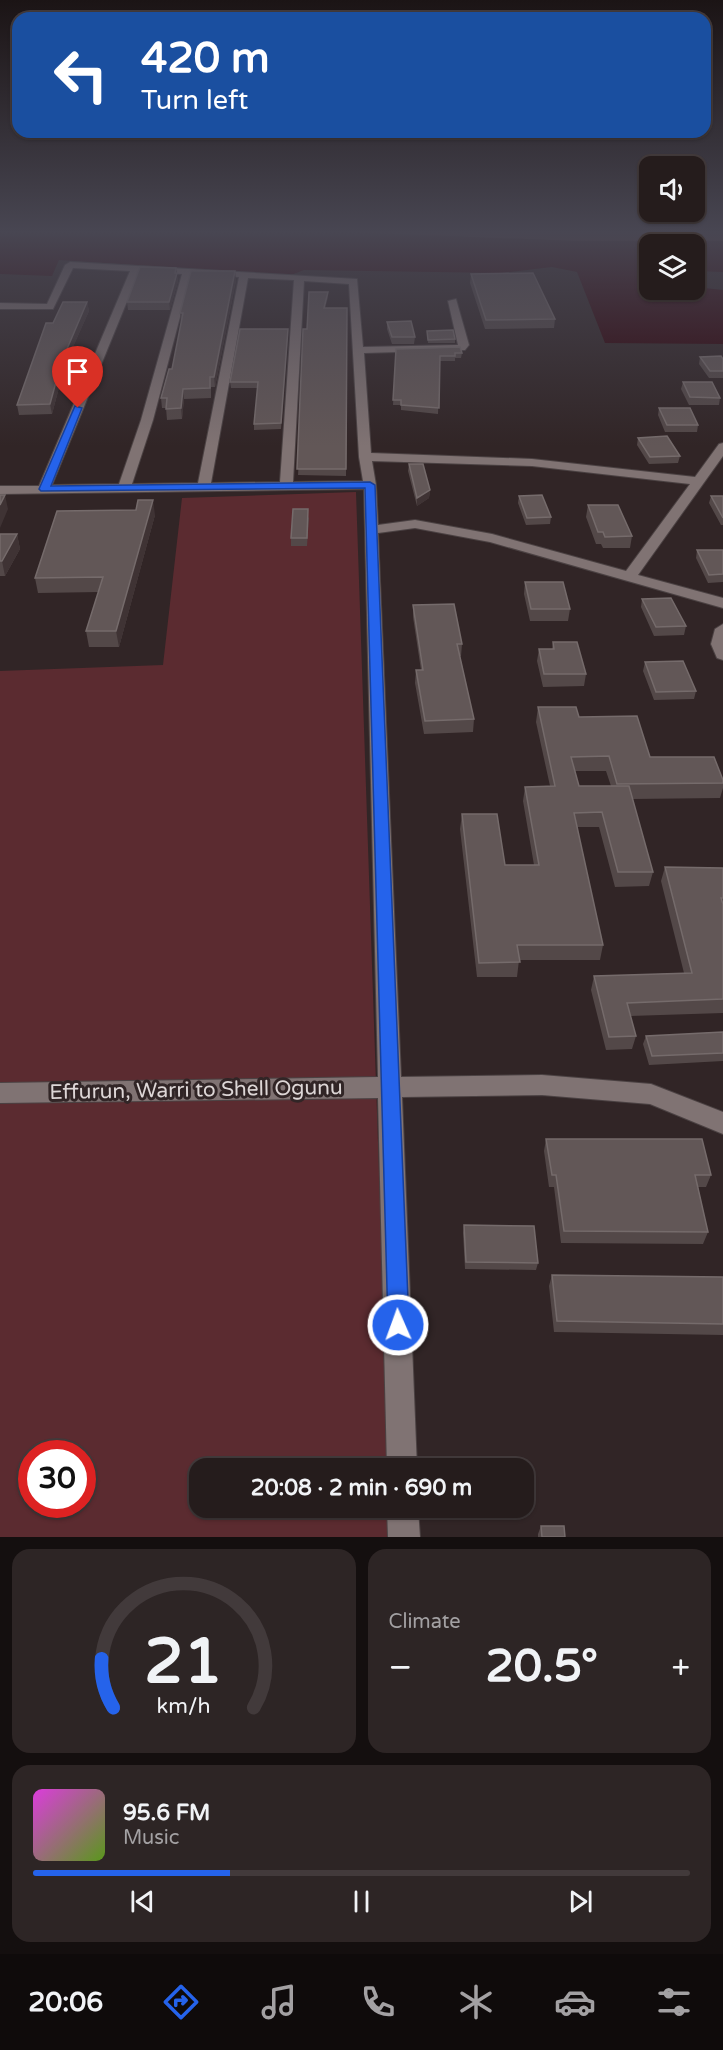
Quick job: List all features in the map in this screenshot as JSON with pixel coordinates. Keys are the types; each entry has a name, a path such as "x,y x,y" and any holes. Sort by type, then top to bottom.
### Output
{"street":[{"path":"0,306 50,307 52,303"},
{"path":"44,489 121,303"},
{"path":"124,488 147,420 179,303"},
{"path":"204,487 238,303"},
{"path":"286,486 297,303"},
{"path":"355,303 365,457 370,485 402,1458"},
{"path":"358,350 462,348 464,345 453,303"},
{"path":"629,577 723,447"},
{"path":"365,457 455,457 552,463 698,481"},
{"path":"0,490 370,485"},
{"path":"371,530 415,524 492,538 723,603"},
{"path":"723,629 719,644 723,655"},
{"name":"Effurun, Warri to Shell Ogunu","path":"0,1093 542,1085 651,1094 723,1123"},
{"path":"403,1518 404,1537"}],"shaded area":[{"path":"589,303 723,303 723,344 605,343"},
{"path":"356,492 389,1458 189,1458 189,1518 391,1518 392,1537 0,1537 0,671 163,665 182,498"}],"building":[{"path":"63,303 87,303 67,349 86,349 78,371 59,371 50,404 17,405 46,323 53,323"},
{"path":"183,303 229,303 214,377 210,377 210,388 183,389 181,408 166,409 167,398 161,398 169,369 172,369 183,313 180,313"},
{"path":"308,303 325,303 324,308 347,308 346,469 297,469 303,329 307,329"},
{"path":"480,303 547,303 555,319 486,320"},
{"path":"411,321 415,337 392,337 387,322"},
{"path":"240,329 288,329 281,423 254,424 258,382 230,382"},
{"path":"453,330 455,339 428,340 427,331"},
{"path":"460,347 462,353 455,353 455,356 440,356 439,408 401,405 401,400 393,400 396,349"},
{"path":"721,356 723,371 710,371 700,357"},
{"path":"683,382 712,382 720,398 690,397"},
{"path":"659,408 690,408 698,425 667,425"},
{"path":"667,436 680,456 650,457 638,438"},
{"path":"409,464 423,464 430,490 417,498"},
{"path":"0,495 5,495 0,505"},
{"path":"542,495 551,517 527,518 519,496"},
{"path":"711,496 723,496 723,518"},
{"path":"138,500 153,500 116,631 86,631 103,577 35,578 57,511 136,510"},
{"path":"588,505 618,505 632,536 605,537 603,532 598,532"},
{"path":"293,509 308,509 307,538 291,538"},
{"path":"0,534 17,534 2,561 0,561"},
{"path":"697,550 723,550 723,574 709,575"},
{"path":"525,582 563,582 570,609 531,609"},
{"path":"671,598 686,626 656,627 642,599"},
{"path":"454,604 462,644 457,644 474,719 425,721 416,670 423,670 413,605"},
{"path":"553,642 577,642 586,674 544,674 539,649 554,649"},
{"path":"683,661 696,691 656,692 645,662"},
{"path":"538,707 576,707 579,717 637,716 650,757 714,757 723,783 617,784 609,756 571,757 579,786 629,786 653,872 618,872 602,812 574,813 603,945 517,945 520,962 479,963 462,814 497,814 505,865 539,865 525,787 555,786"},
{"path":"665,867 723,868 723,898 721,898 723,904 723,999 627,1003 636,1036 609,1037 594,976 692,973"},
{"path":"723,1032 723,1053 652,1056 646,1036"},
{"path":"546,1139 702,1139 711,1175 695,1175 708,1232 564,1231 556,1175 552,1175"},
{"path":"464,1225 534,1226 538,1263 466,1262"},
{"path":"552,1275 723,1277 723,1324 557,1321"},
{"path":"541,1526 564,1526 565,1537 542,1537"}],"route":[{"path":"78,408 44,489 370,485 398,1325"}]}
